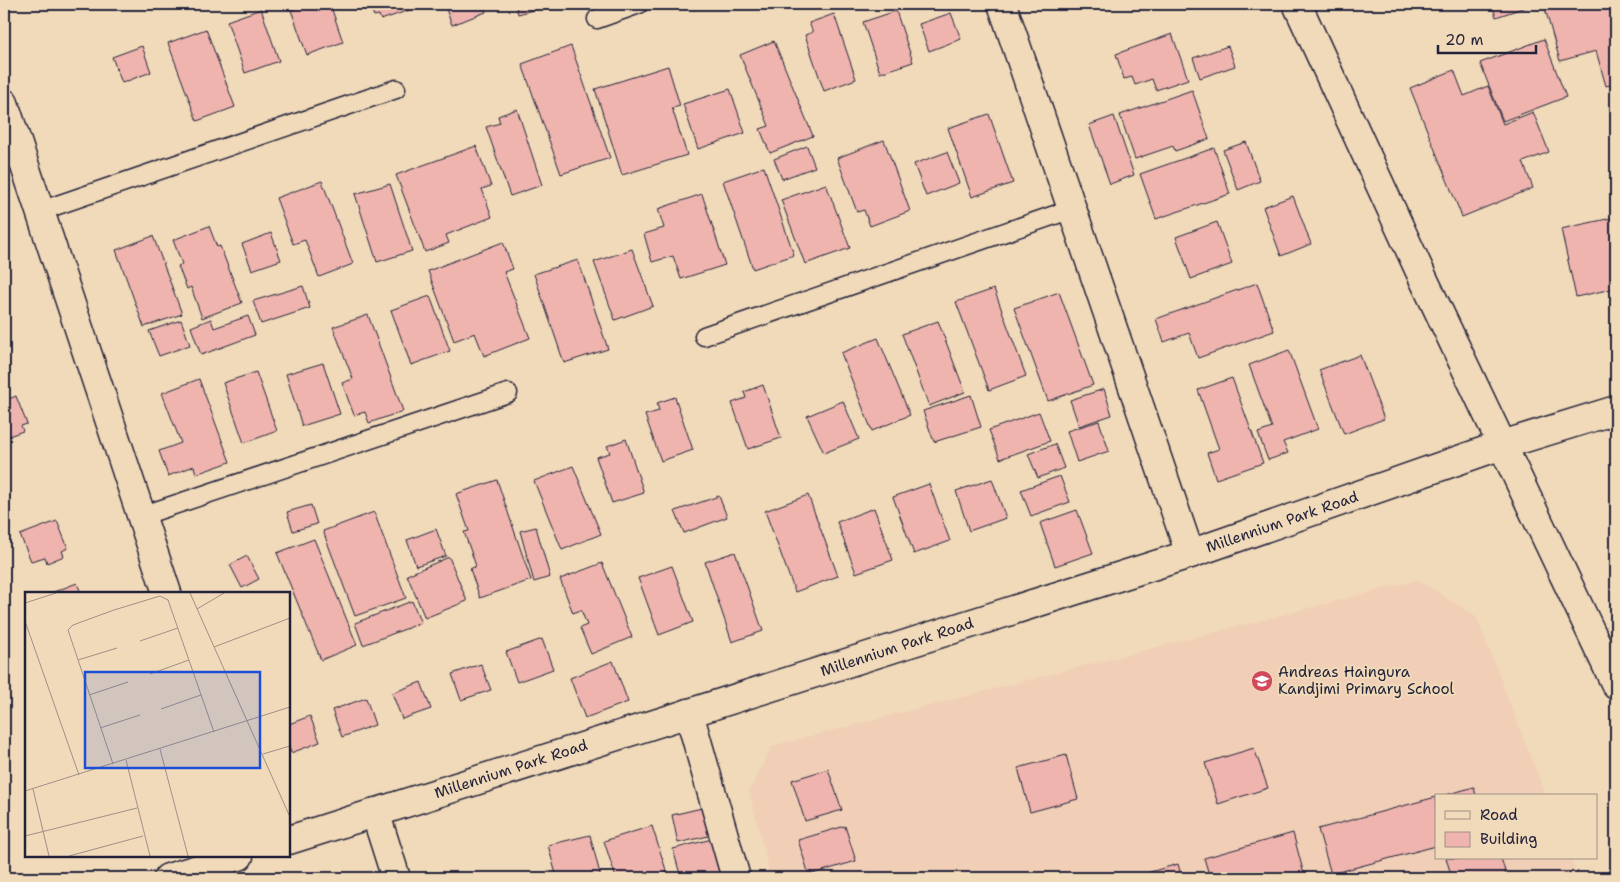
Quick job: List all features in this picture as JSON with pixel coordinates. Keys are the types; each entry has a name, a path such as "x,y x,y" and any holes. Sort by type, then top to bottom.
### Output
{"street":[{"path":"1002,4 1190,554"},
{"path":"1297,4 1422,276 1616,685"},
{"path":"4,103 167,592"},
{"name":"Millennium Park Road","path":"290,840 1190,554 1502,445 1616,410"},
{"path":"689,713 736,878"},
{"path":"375,812 396,878"},
{"path":"168,878 236,857"}],"lane":[{"path":"597,19 639,4"},
{"path":"40,211 396,89"},
{"path":"704,336 1072,209"},
{"path":"141,516 508,393"}],"shaded area":[{"name":"Andreas Haingura Kandjimi Primary School","path":"1418,580 1476,616 1545,794 1435,794 1435,860 1571,860 1578,878 771,878 749,791 772,746"}],"building":[{"path":"311,4 330,4 343,42 307,55 291,10"},
{"path":"369,4 417,4 418,7 381,20 379,15 374,16"},
{"path":"444,4 483,4 486,12 452,25"},
{"path":"515,4 548,4 548,6 518,14"},
{"path":"1492,4 1535,4 1496,17"},
{"path":"1616,4 1616,83 1606,86 1596,51 1560,61 1544,5"},
{"path":"261,9 279,61 245,73 227,21"},
{"path":"896,11 913,62 880,73 863,22"},
{"path":"951,13 961,39 929,51 919,24"},
{"path":"834,14 856,79 824,91 805,35 813,32 809,23"},
{"path":"206,29 235,107 197,121 168,43"},
{"path":"1172,34 1188,79 1156,90 1152,79 1135,85 1132,77 1124,79 1116,54"},
{"path":"1544,39 1566,97 1503,121 1480,63"},
{"path":"774,41 813,136 770,153 760,129 769,126 740,55"},
{"path":"142,46 151,72 122,83 112,57"},
{"path":"571,46 610,158 561,174 522,64"},
{"path":"1228,46 1235,66 1200,78 1193,58"},
{"path":"668,66 680,106 672,108 687,155 622,175 595,89"},
{"path":"1454,70 1464,96 1488,86 1503,124 1533,112 1549,152 1523,162 1533,188 1462,217 1410,88"},
{"path":"730,89 745,133 698,149 683,104"},
{"path":"1192,90 1209,139 1175,151 1173,146 1135,159 1120,115"},
{"path":"517,109 542,185 510,196 486,127 500,123 498,116"},
{"path":"989,114 1013,183 972,197 948,128"},
{"path":"1114,116 1134,175 1110,184 1089,125"},
{"path":"884,140 910,211 870,226 864,210 857,212 837,158"},
{"path":"1246,142 1260,181 1238,190 1223,150"},
{"path":"476,146 491,186 482,189 492,217 446,235 449,243 425,252 396,175"},
{"path":"807,146 815,167 782,179 774,159"},
{"path":"1214,148 1230,194 1156,219 1140,174"},
{"path":"947,152 959,183 926,196 914,164"},
{"path":"764,167 794,255 753,269 723,181"},
{"path":"322,181 353,264 319,277 305,240 293,244 276,198"},
{"path":"390,184 412,251 377,262 355,194"},
{"path":"826,184 850,248 805,264 781,200"},
{"path":"702,194 725,265 681,279 673,256 652,262 644,234 664,228 658,209"},
{"path":"1293,196 1311,244 1281,256 1263,207"},
{"path":"1616,217 1616,288 1576,297 1561,229"},
{"path":"1217,222 1232,264 1191,279 1176,237"},
{"path":"209,226 217,247 220,246 242,303 202,318 191,287 187,289 178,266 182,264 173,240"},
{"path":"271,233 281,260 252,270 242,244"},
{"path":"153,236 182,314 144,327 116,250"},
{"path":"503,242 513,269 504,272 530,338 484,356 475,333 454,341 428,271"},
{"path":"632,249 653,306 615,320 594,262"},
{"path":"578,260 608,349 564,363 534,274"},
{"path":"1257,283 1274,331 1198,358 1189,333 1164,342 1156,319"},
{"path":"303,286 310,308 261,324 253,301"},
{"path":"994,289 1026,376 989,390 956,302"},
{"path":"1059,292 1093,385 1048,401 1014,308"},
{"path":"430,296 450,351 411,365 391,310"},
{"path":"368,315 403,411 369,423 365,412 354,415 342,383 353,379 333,327"},
{"path":"248,316 255,335 201,355 191,327 211,319 214,328"},
{"path":"181,320 190,345 159,356 149,331"},
{"path":"938,321 965,392 929,406 902,334"},
{"path":"878,338 910,415 872,431 841,353"},
{"path":"1289,350 1318,429 1283,442 1288,453 1268,460 1258,433 1272,428 1249,365"},
{"path":"1360,355 1384,419 1344,434 1319,370"},
{"path":"323,363 340,414 302,426 286,374"},
{"path":"256,372 277,431 244,443 223,383"},
{"path":"1232,378 1263,463 1216,479 1207,453 1219,449 1198,390"},
{"path":"199,379 230,462 196,474 194,466 168,476 159,451 181,443 162,393"},
{"path":"763,385 781,438 748,449 732,403 746,398 744,392"},
{"path":"1104,389 1112,415 1079,426 1070,400"},
{"path":"971,395 981,427 934,442 923,411"},
{"path":"16,396 27,424 21,426 23,431 6,437 4,431 4,401"},
{"path":"675,397 693,450 661,461 645,415 659,411 657,403"},
{"path":"843,401 859,439 824,453 807,416"},
{"path":"1039,412 1050,441 1000,459 989,430"},
{"path":"1099,421 1109,451 1077,462 1067,431"},
{"path":"626,439 644,493 612,503 596,457 610,453 607,446"},
{"path":"1055,444 1064,468 1038,478 1028,454"},
{"path":"573,466 601,534 562,550 534,481"},
{"path":"1060,476 1070,502 1031,516 1021,490"},
{"path":"992,479 1006,518 969,531 956,491"},
{"path":"497,480 531,580 480,598 470,569 476,566 464,532 469,531 456,494"},
{"path":"929,484 950,541 914,554 893,497"},
{"path":"808,495 838,576 795,592 765,511"},
{"path":"719,496 727,517 684,533 675,511"},
{"path":"311,505 317,524 293,531 287,512"},
{"path":"874,508 893,560 856,573 837,522"},
{"path":"1077,510 1093,553 1055,566 1040,523"},
{"path":"374,512 406,598 355,616 323,531"},
{"path":"57,521 68,548 62,551 64,556 47,563 45,557 31,561 20,535"},
{"path":"536,527 550,577 534,582 520,531"},
{"path":"436,529 446,556 416,566 407,540"},
{"path":"314,539 357,645 321,660 277,553"},
{"path":"735,552 763,631 732,642 705,562"},
{"path":"247,556 259,579 242,588 230,565"},
{"path":"449,557 467,601 425,618 407,575"},
{"path":"602,563 632,637 591,654 580,628 587,625 581,610 573,613 560,579"},
{"path":"672,566 693,622 659,635 638,578"},
{"path":"77,583 81,592 54,592"},
{"path":"412,601 421,623 363,645 355,623"},
{"path":"542,639 553,669 517,682 506,652"},
{"path":"613,661 628,702 585,718 570,678"},
{"path":"481,664 491,690 461,700 452,674"},
{"path":"421,682 431,709 402,719 392,693"},
{"path":"366,698 375,725 342,737 332,710"},
{"path":"310,716 320,742 291,753 290,724"},
{"path":"1254,748 1268,788 1218,804 1205,763"},
{"path":"1066,755 1078,799 1030,812 1018,768"},
{"path":"828,769 842,810 805,821 792,780"},
{"path":"1474,787 1476,794 1449,794"},
{"path":"1435,797 1435,846 1331,874 1318,829"},
{"path":"706,807 713,835 678,843 672,815"},
{"path":"652,826 667,873 649,878 616,878 604,841"},
{"path":"845,826 856,861 809,875 798,840"},
{"path":"1293,833 1305,878 1210,878 1204,858"},
{"path":"590,835 601,878 557,878 548,845"},
{"path":"712,839 722,878 681,878 673,849"},
{"path":"1447,860 1502,860 1507,878 1452,878"},
{"path":"1178,864 1182,878 1129,878"}],"place":[{"name":"Andreas Haingura Kandjimi Primary School","path":"1262,681"}]}
